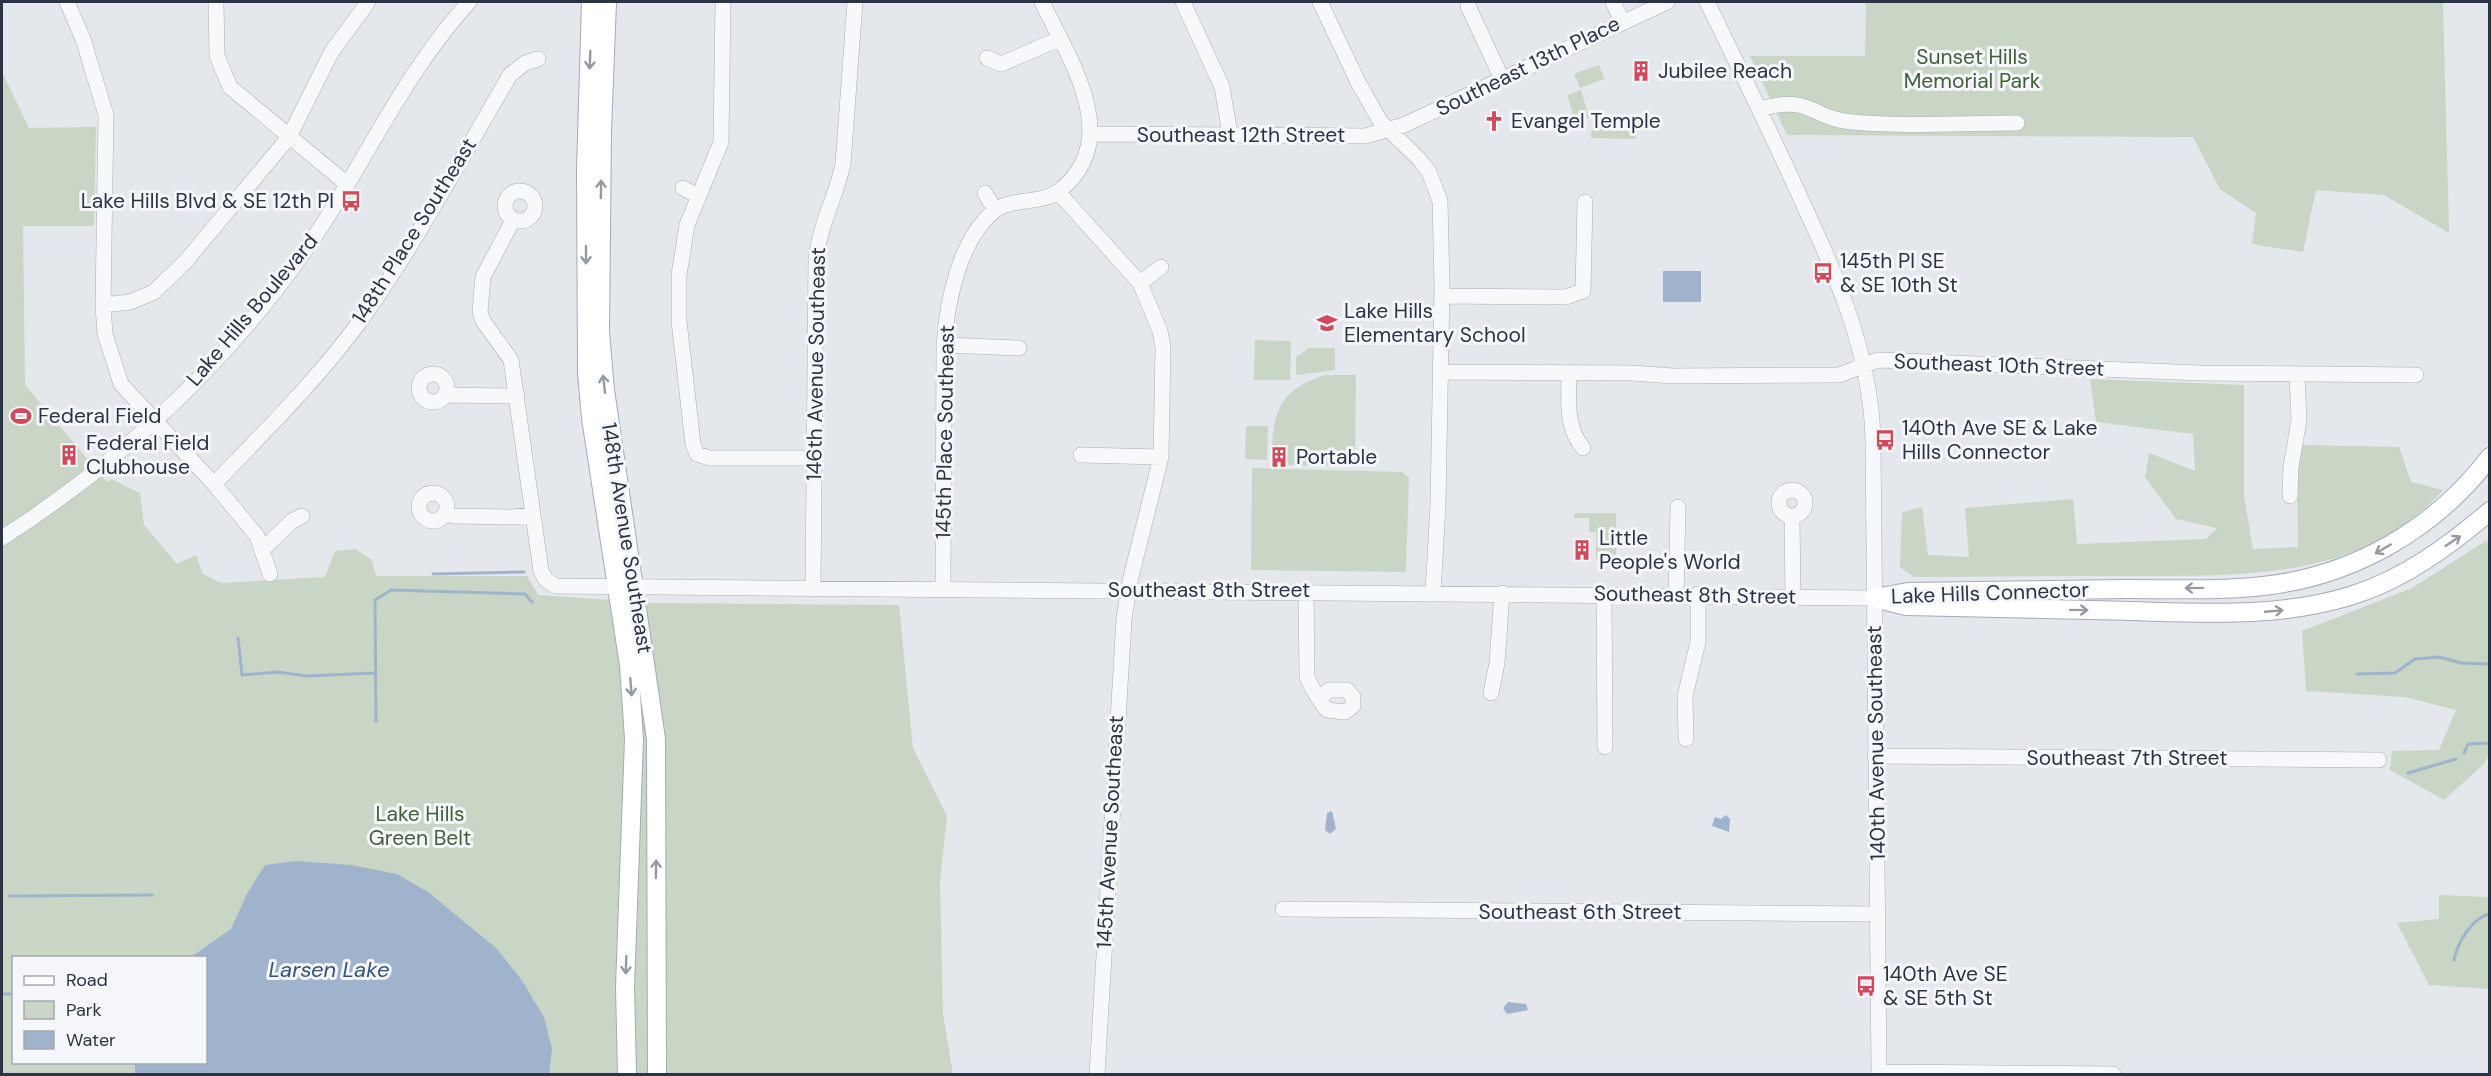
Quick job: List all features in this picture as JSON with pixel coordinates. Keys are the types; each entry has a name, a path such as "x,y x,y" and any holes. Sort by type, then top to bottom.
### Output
{"main road":[{"name":"148th Avenue Southeast","path":"591,2 586,169 587,373 625,587 656,739 657,1074"},
{"name":"148th Avenue Southeast","path":"607,2 602,131 600,332 625,587 634,740 625,987 627,1074"},
{"name":"Lake Hills Connector","path":"1874,598 1908,592 2231,588 2288,582 2354,563 2419,528 2459,492 2490,457"},
{"name":"Lake Hills Connector","path":"1874,598 1906,606 2235,613 2293,610 2351,596 2389,580 2461,535 2490,511"},
{"path":"628,903 632,926 644,932 655,927"}],"street":[{"path":"67,2 83,39 106,115 102,305 105,334 118,377 129,394 214,484 256,536 263,549 270,574"},
{"path":"216,2 216,41 223,74 238,95 347,184"},
{"path":"102,305 141,299 169,280 289,137 331,54 368,2"},
{"name":"Lake Hills Boulevard","path":"2,538 60,501 155,421 221,355 281,282 316,234 419,64 469,2"},
{"path":"723,2 722,142 716,162 698,196 687,225 679,275 681,345 694,457 813,458"},
{"name":"146th Avenue Southeast","path":"813,588 817,243 822,223 838,188 843,164 855,2"},
{"path":"985,193 995,210 1058,192 1075,174 1092,134 1089,112 1080,81 1042,2"},
{"path":"1183,2 1222,87 1230,134"},
{"path":"1320,2 1358,82 1380,121 1420,160 1437,190 1441,214 1442,296 1438,505 1433,592"},
{"path":"1613,2 1622,21"},
{"name":"Southeast 13th Place","path":"1389,129 1404,125 1622,21 1667,2"},
{"path":"1707,2 1761,109 1781,103 1796,103 1850,122 2017,123"},
{"path":"1468,6 1502,79"},
{"path":"987,58 1001,64 1059,39"},
{"name":"148th Place Southeast","path":"214,484 303,390 365,315 405,254 510,75 525,63 538,59"},
{"name":"140th Avenue Southeast","path":"1761,109 1836,275 1858,341 1872,434 1879,1073"},
{"name":"Southeast 12th Street","path":"1092,134 1365,136 1389,129"},
{"path":"683,188 698,196"},
{"name":"145th Avenue Southeast","path":"1058,192 1140,283 1160,331 1163,347 1161,457 1128,590 1120,676 1097,1074"},
{"path":"1442,296 1566,297 1586,294 1585,202"},
{"name":"145th Place Southeast","path":"943,589 944,345 947,312 961,263 978,230 995,210"},
{"path":"445,513 453,516 532,515 511,360 483,321 480,312 483,277 513,220"},
{"path":"1140,283 1161,267"},
{"path":"944,345 1019,348"},
{"name":"Southeast 10th Street","path":"1440,372 1673,376 1839,375 1878,360 2298,376 2416,375"},
{"path":"1569,373 1570,426 1574,437 1583,448"},
{"path":"2290,496 2290,467 2299,420 2298,376"},
{"path":"446,395 517,396"},
{"path":"1081,455 1161,457"},
{"path":"1676,594 1678,507"},
{"name":"Southeast 8th Street","path":"532,515 541,571 546,580 556,586 1698,594 1874,598"},
{"path":"263,549 292,521 302,516"},
{"path":"1792,517 1793,596"},
{"path":"1306,591 1308,677 1310,686 1321,696"},
{"path":"1491,693 1497,663 1502,593"},
{"path":"1604,594 1605,747"},
{"path":"1686,739 1685,696 1698,642 1698,594"},
{"name":"Southeast 7th Street","path":"1875,756 2379,760"},
{"name":"Southeast 6th Street","path":"1283,909 1878,914"},
{"path":"1879,1073 2113,1074"}],"green space":[{"name":"Sunset Hills Memorial Park","path":"1866,2 2443,2 2449,233 2384,195 2316,190 2303,252 2252,244 2256,213 2220,189 2193,137 1787,135 1750,56 1865,56"},
{"path":"1599,65 1604,79 1580,88 1574,74"},
{"name":"Lake Hills Green Belt","path":"2,72 29,128 96,127 94,226 23,226 25,385 107,482 111,479 140,493 144,525 177,564 196,555 203,574 221,583 325,577 335,551 355,549 372,560 376,576 527,576 538,595 655,603 899,605 913,748 947,816 940,880 943,1014 953,1074 2,1074"},
{"path":"1581,90 1589,118 1575,122 1567,95"},
{"path":"1592,125 1633,126 1636,139 1591,138"},
{"path":"1255,340 1291,341 1290,380 1254,380"},
{"path":"1309,348 1335,348 1335,370 1296,375 1296,357"},
{"path":"1326,375 1356,375 1355,466 1272,465 1273,433 1280,408 1296,389"},
{"path":"2090,379 2244,385 2244,495 2253,549 2298,547 2297,485 2302,445 2399,447 2411,482 2443,490 2410,521 2372,543 2333,559 2291,568 2203,576 1914,577 1900,567 1902,512 1922,507 1928,555 1969,557 1965,508 2073,499 2077,544 2206,539 2217,528 2176,519 2145,477 2149,453 2195,471 2193,434 2096,422"},
{"path":"1246,426 1268,426 1267,460 1245,459"},
{"path":"1252,468 1402,472 1409,478 1406,572 1251,570"},
{"path":"1574,513 1616,513 1616,559 1596,559 1596,532 1589,532 1589,518 1574,518"},
{"path":"2487,540 2490,561 2489,755 2484,764 2444,800 2390,770 2392,751 2439,750 2456,710 2405,697 2306,691 2302,631 2412,588"},
{"path":"2439,895 2489,897 2489,989 2429,985 2397,923 2439,919"}],"water":[{"path":"1663,271 1701,271 1701,302 1663,302"},
{"path":"1332,811 1336,829 1330,834 1325,830 1327,813"},
{"path":"1726,815 1730,819 1729,832 1712,826 1715,817 1721,819"},
{"name":"Larsen Lake","path":"296,861 351,865 397,874 428,892 496,948 521,979 544,1017 552,1049 549,1074 135,1074 135,1064 207,1064 207,956 192,956 231,929 248,892 265,865"},
{"path":"1508,1002 1526,1004 1528,1010 1507,1014 1503,1008"}],"waterway":[{"path":"433,574 524,572"},
{"path":"376,721 375,600 391,590 525,594 532,602"},
{"path":"238,638 242,675 278,672 307,676 375,673"},
{"path":"2357,674 2395,673 2415,659 2439,657 2461,663 2488,664"},
{"path":"2464,753 2468,744 2490,743"},
{"path":"2408,773 2456,759"},
{"path":"9,896 152,895"},
{"path":"2454,960 2458,946 2466,932 2477,920 2490,914"},
{"path":"2,994 12,994"}],"place":[{"name":"Jubilee Reach","path":"1641,71"},
{"name":"Evangel Temple","path":"1494,121"},
{"name":"Lake Hills Blvd & SE 12th Pl","path":"351,201"},
{"name":"145th Pl SE & SE 10th St","path":"1823,273"},
{"name":"Lake Hills Elementary School","path":"1327,323"},
{"name":"Federal Field","path":"21,416"},
{"name":"140th Ave SE & Lake Hills Connector","path":"1885,440"},
{"name":"Federal Field Clubhouse","path":"69,455"},
{"name":"Portable","path":"1279,457"},
{"name":"Little People's World","path":"1582,550"},
{"name":"140th Ave SE & SE 5th St","path":"1866,986"}]}
